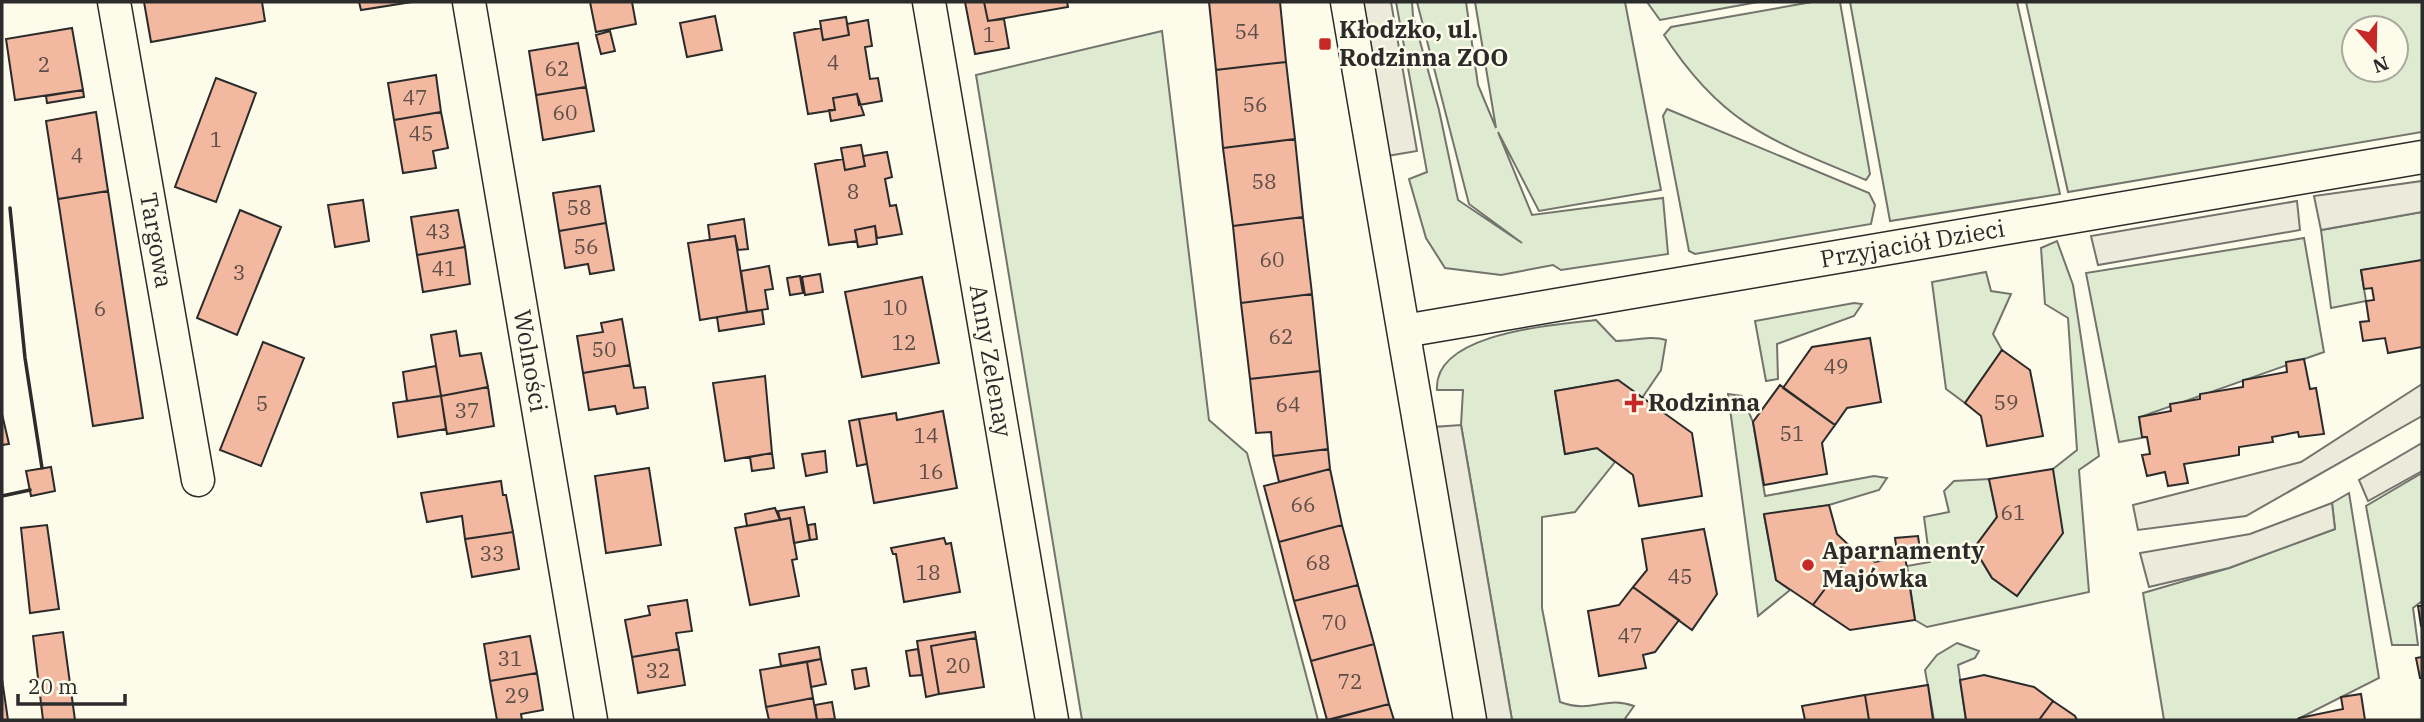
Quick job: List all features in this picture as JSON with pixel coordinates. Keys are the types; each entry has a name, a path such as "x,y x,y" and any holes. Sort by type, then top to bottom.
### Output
{"street":[{"name":"Targowa","path":"114,2 198,480"},
{"name":"Wolności","path":"469,2 591,720"},
{"name":"Anny Zelenay","path":"929,2 1052,720"},
{"path":"1347,2 1470,720"},
{"name":"Przyjaciół Dzieci","path":"1404,331 2422,157"}],"green space":[{"path":"1396,2 1412,2 1413,16 1439,110 1458,200 1522,243 1469,204 1417,2 1466,2 1478,85 1496,128 1475,2 1625,2 1661,190 1539,211 1498,132 1532,215 1663,198 1668,254 1561,270 1553,265 1501,275 1445,268 1426,238 1409,179 1427,172"},
{"path":"1647,2 1758,2 1660,20"},
{"path":"1812,2 1840,2 1870,174 1866,180 1803,154 1752,127 1707,90 1664,35 1671,27"},
{"path":"1850,2 2017,2 2060,194 1890,221"},
{"path":"2026,2 2422,2 2422,132 2068,192"},
{"path":"1162,31 1209,420 1247,453 1318,720 1082,720 976,75"},
{"path":"1667,109 1869,193 1875,205 1871,224 1695,254 1689,251 1663,116"},
{"path":"2422,212 2422,262 2361,270 2366,301 2331,308 2321,230"},
{"path":"2304,238 2324,352 2140,417 2147,437 2119,442 2086,273"},
{"path":"2057,241 2073,285 2099,456 2079,470 2089,592 1927,627 1915,620 1907,566 1930,562 1924,517 1949,512 1944,491 1954,481 1989,479 1997,517 1974,548 1992,578 2017,595 2053,469 2077,450 2068,318 2045,304 2041,248"},
{"path":"1986,272 1991,291 2011,294 1993,334 2002,350 1965,403 1946,389 1932,282"},
{"path":"1854,303 1862,304 1854,316 1777,344 1778,379 1766,381 1755,321"},
{"path":"1596,320 1616,341 1648,338 1666,340 1661,370 1642,398 1618,380 1555,391 1565,454 1597,448 1615,462 1575,512 1542,517 1542,608 1560,702 1581,706 1615,702 1634,706 1624,720 1512,720 1461,425 1463,390 1437,390 1441,371 1455,355 1475,344 1527,329"},
{"path":"1728,394 1742,396 1753,422 1765,496 1874,476 1887,478 1879,490 1829,505 1764,515 1776,580 1790,590 1758,616"},
{"path":"2422,473 2422,601 2413,608 2418,645 2392,645 2366,506"},
{"path":"2349,493 2379,678 2296,720 2164,720 2143,593 2229,568 2335,529 2332,503"},
{"path":"1957,643 1979,651 1975,658 1958,665 1966,720 1934,720 1925,670 1937,655"}],"shaded area":[{"path":"1362,2 1391,2 1417,151 1387,156"},
{"path":"2422,181 2422,212 2321,230 2314,196"},
{"path":"2297,201 2300,230 2098,265 2091,236"},
{"path":"2422,384 2422,416 2246,516 2138,530 2133,505 2301,462"},
{"path":"1461,425 1512,720 1484,720 1433,427"},
{"path":"2422,443 2422,471 2368,501 2359,480"},
{"path":"2332,503 2335,529 2229,568 2149,587 2140,553 2250,534"}],"building":[{"path":"144,2 262,2 265,21 151,42"},
{"path":"359,2 412,2 361,10"},
{"path":"590,2 632,2 636,24 596,32"},
{"path":"965,2 984,2 988,21 1004,19 1009,48 975,54"},
{"path":"984,2 1067,2 1068,7 988,21"},
{"path":"1209,2 1280,2 1286,62 1216,70"},
{"path":"715,16 722,50 687,57 680,23"},
{"path":"846,17 849,35 823,40 820,21"},
{"path":"868,20 872,46 865,47 870,79 878,78 882,101 859,105 857,94 833,98 835,110 808,114 794,33 821,28 823,40 849,35 847,24"},
{"path":"72,28 83,90 15,100 6,39"},
{"path":"610,31 615,51 601,54 596,35"},
{"path":"578,43 586,87 536,95 529,51"},
{"path":"1286,62 1295,139 1223,148 1216,70"},
{"path":"436,75 441,112 394,120 388,83"},
{"path":"216,78 256,93 216,202 175,187"},
{"path":"586,87 594,131 543,140 536,95"},
{"path":"83,90 84,97 47,103 46,96"},
{"path":"857,94 864,115 831,121 829,110 835,110 833,98"},
{"path":"96,112 108,191 58,199 46,121"},
{"path":"441,112 448,148 433,151 436,168 403,173 394,120"},
{"path":"1295,139 1303,217 1233,226 1223,148"},
{"path":"861,145 865,166 845,170 841,148"},
{"path":"887,152 892,177 885,179 890,206 896,205 902,234 877,238 875,226 855,230 857,241 829,245 815,164 843,159 845,170 865,166 863,156"},
{"path":"600,186 606,223 559,231 553,193"},
{"path":"108,191 143,418 93,426 58,199"},
{"path":"363,200 369,241 335,247 328,205"},
{"path":"240,210 281,227 237,335 197,318"},
{"path":"458,210 465,247 417,255 411,217"},
{"path":"1303,217 1312,294 1241,303 1233,226"},
{"path":"744,219 748,249 738,250 735,236 710,240 708,225"},
{"path":"606,223 614,270 590,274 588,264 565,268 559,231"},
{"path":"875,226 877,244 858,247 855,230"},
{"path":"735,236 747,312 700,320 688,243"},
{"path":"465,247 470,284 423,292 417,255"},
{"path":"2422,260 2422,347 2388,353 2385,338 2363,341 2360,322 2369,321 2366,301 2374,300 2372,288 2364,289 2361,270"},
{"path":"769,266 773,289 765,290 768,309 747,312 741,271"},
{"path":"820,274 823,292 805,295 802,277"},
{"path":"800,276 803,293 790,295 787,278"},
{"path":"922,277 939,363 862,377 845,292"},
{"path":"1312,294 1320,371 1250,379 1241,303"},
{"path":"762,310 764,324 719,331 717,317"},
{"path":"622,319 630,365 583,373 577,336 603,332 601,323"},
{"path":"456,331 460,356 481,353 488,387 441,396 431,335"},
{"path":"1870,338 1881,402 1847,408 1835,425 1783,388 1812,347"},
{"path":"263,342 304,358 261,466 220,450"},
{"path":"2002,350 2030,370 2043,436 1987,446 1981,416 1965,403"},
{"path":"2304,359 2310,389 2316,388 2324,434 2299,437 2298,432 2272,437 2273,442 2239,447 2239,455 2184,464 2188,483 2168,486 2165,472 2147,476 2142,455 2150,454 2147,437 2142,437 2139,417 2171,411 2170,404 2200,399 2200,394 2243,387 2243,380 2287,372 2286,362"},
{"path":"630,365 634,388 645,387 648,408 617,414 615,406 589,410 583,373"},
{"path":"436,366 441,396 407,401 403,372"},
{"path":"1320,371 1328,449 1273,456 1271,432 1256,433 1250,379"},
{"path":"765,376 772,453 725,461 713,383"},
{"path":"1618,380 1692,433 1702,496 1639,506 1633,475 1597,448 1565,454 1555,391"},
{"path":"1780,385 1835,425 1822,443 1827,474 1764,485 1753,422"},
{"path":"488,387 494,426 447,434 441,396"},
{"path":"441,396 446,429 398,437 393,403"},
{"path":"943,411 957,488 874,503 859,419 896,413 897,420"},
{"path":"2,414 9,444 2,445"},
{"path":"859,419 867,464 857,466 849,421"},
{"path":"1328,449 1330,469 1279,482 1273,456"},
{"path":"825,451 827,472 806,476 802,454"},
{"path":"772,453 774,468 752,471 750,457"},
{"path":"51,467 55,491 31,496 26,471"},
{"path":"649,468 661,545 606,553 595,476"},
{"path":"1330,469 1342,525 1279,542 1264,486"},
{"path":"2053,469 2063,533 2017,596 1992,578 1974,548 1997,517 1989,479"},
{"path":"501,481 513,532 465,539 462,516 427,522 421,493"},
{"name":"Aparnamenty Majówka","path":"1829,505 1837,534 1854,550 1813,605 1776,580 1764,514"},
{"path":"804,507 810,540 794,543 790,518 780,520 778,511"},
{"path":"775,508 780,520 747,526 745,514"},
{"path":"790,518 797,559 792,560 799,596 750,605 735,528"},
{"path":"815,524 817,539 810,540 808,525"},
{"path":"47,525 59,609 30,613 21,528"},
{"path":"1342,525 1358,585 1294,601 1279,542"},
{"path":"1704,529 1717,594 1692,630 1633,587 1647,570 1642,539"},
{"path":"513,532 519,569 472,577 465,539"},
{"path":"1918,536 1920,550 1897,553 1895,538"},
{"path":"944,538 946,544 951,543 960,592 904,602 896,554 893,554 891,548"},
{"path":"1854,550 1875,562 1905,556 1915,620 1850,630 1813,605"},
{"path":"1358,585 1374,644 1311,661 1294,601"},
{"path":"1633,587 1679,620 1655,652 1643,655 1646,668 1599,676 1588,611 1619,605"},
{"path":"687,600 692,631 676,633 679,649 632,657 625,620 650,615 648,606"},
{"path":"2418,606 2422,606 2422,626 2421,626"},
{"path":"63,632 75,720 43,720 33,636"},
{"path":"975,632 976,638 931,646 939,694 926,697 917,641"},
{"path":"530,636 537,673 490,681 484,644"},
{"path":"976,638 984,687 939,694 931,646"},
{"path":"1374,644 1389,704 1327,720 1311,661"},
{"path":"819,647 821,659 781,666 779,654"},
{"path":"679,649 685,685 638,693 632,657"},
{"path":"918,649 922,675 910,676 906,651"},
{"path":"2422,657 2422,678 2420,678 2416,658"},
{"path":"821,659 826,684 811,687 807,662"},
{"path":"807,662 813,698 766,707 760,670"},
{"path":"866,668 869,686 855,689 852,670"},
{"path":"537,673 543,710 521,714 522,720 497,720 490,681"},
{"path":"1984,675 2034,687 2053,701 2039,720 1966,720 1960,680"},
{"path":"2,679 8,720 2,720"},
{"path":"1928,685 1933,720 1869,720 1865,695"},
{"path":"2361,694 2365,720 2299,720 2343,709 2341,697"},
{"path":"1865,695 1869,720 1805,720 1802,706"},
{"path":"813,698 817,720 769,720 766,707"},
{"path":"2053,701 2075,716 2077,720 2039,720"},
{"path":"832,702 835,719 817,720 815,705"},
{"path":"1389,704 1394,720 1329,720"}],"wall":[{"path":"10,208 25,358 42,468"},
{"path":"2,496 30,490"}],"place":[{"name":"Kłodzko, ul. Rodzinna ZOO","path":"1325,44"},
{"name":"Rodzinna","path":"1634,403"},
{"name":"Aparnamenty Majówka","path":"1808,565"}]}
